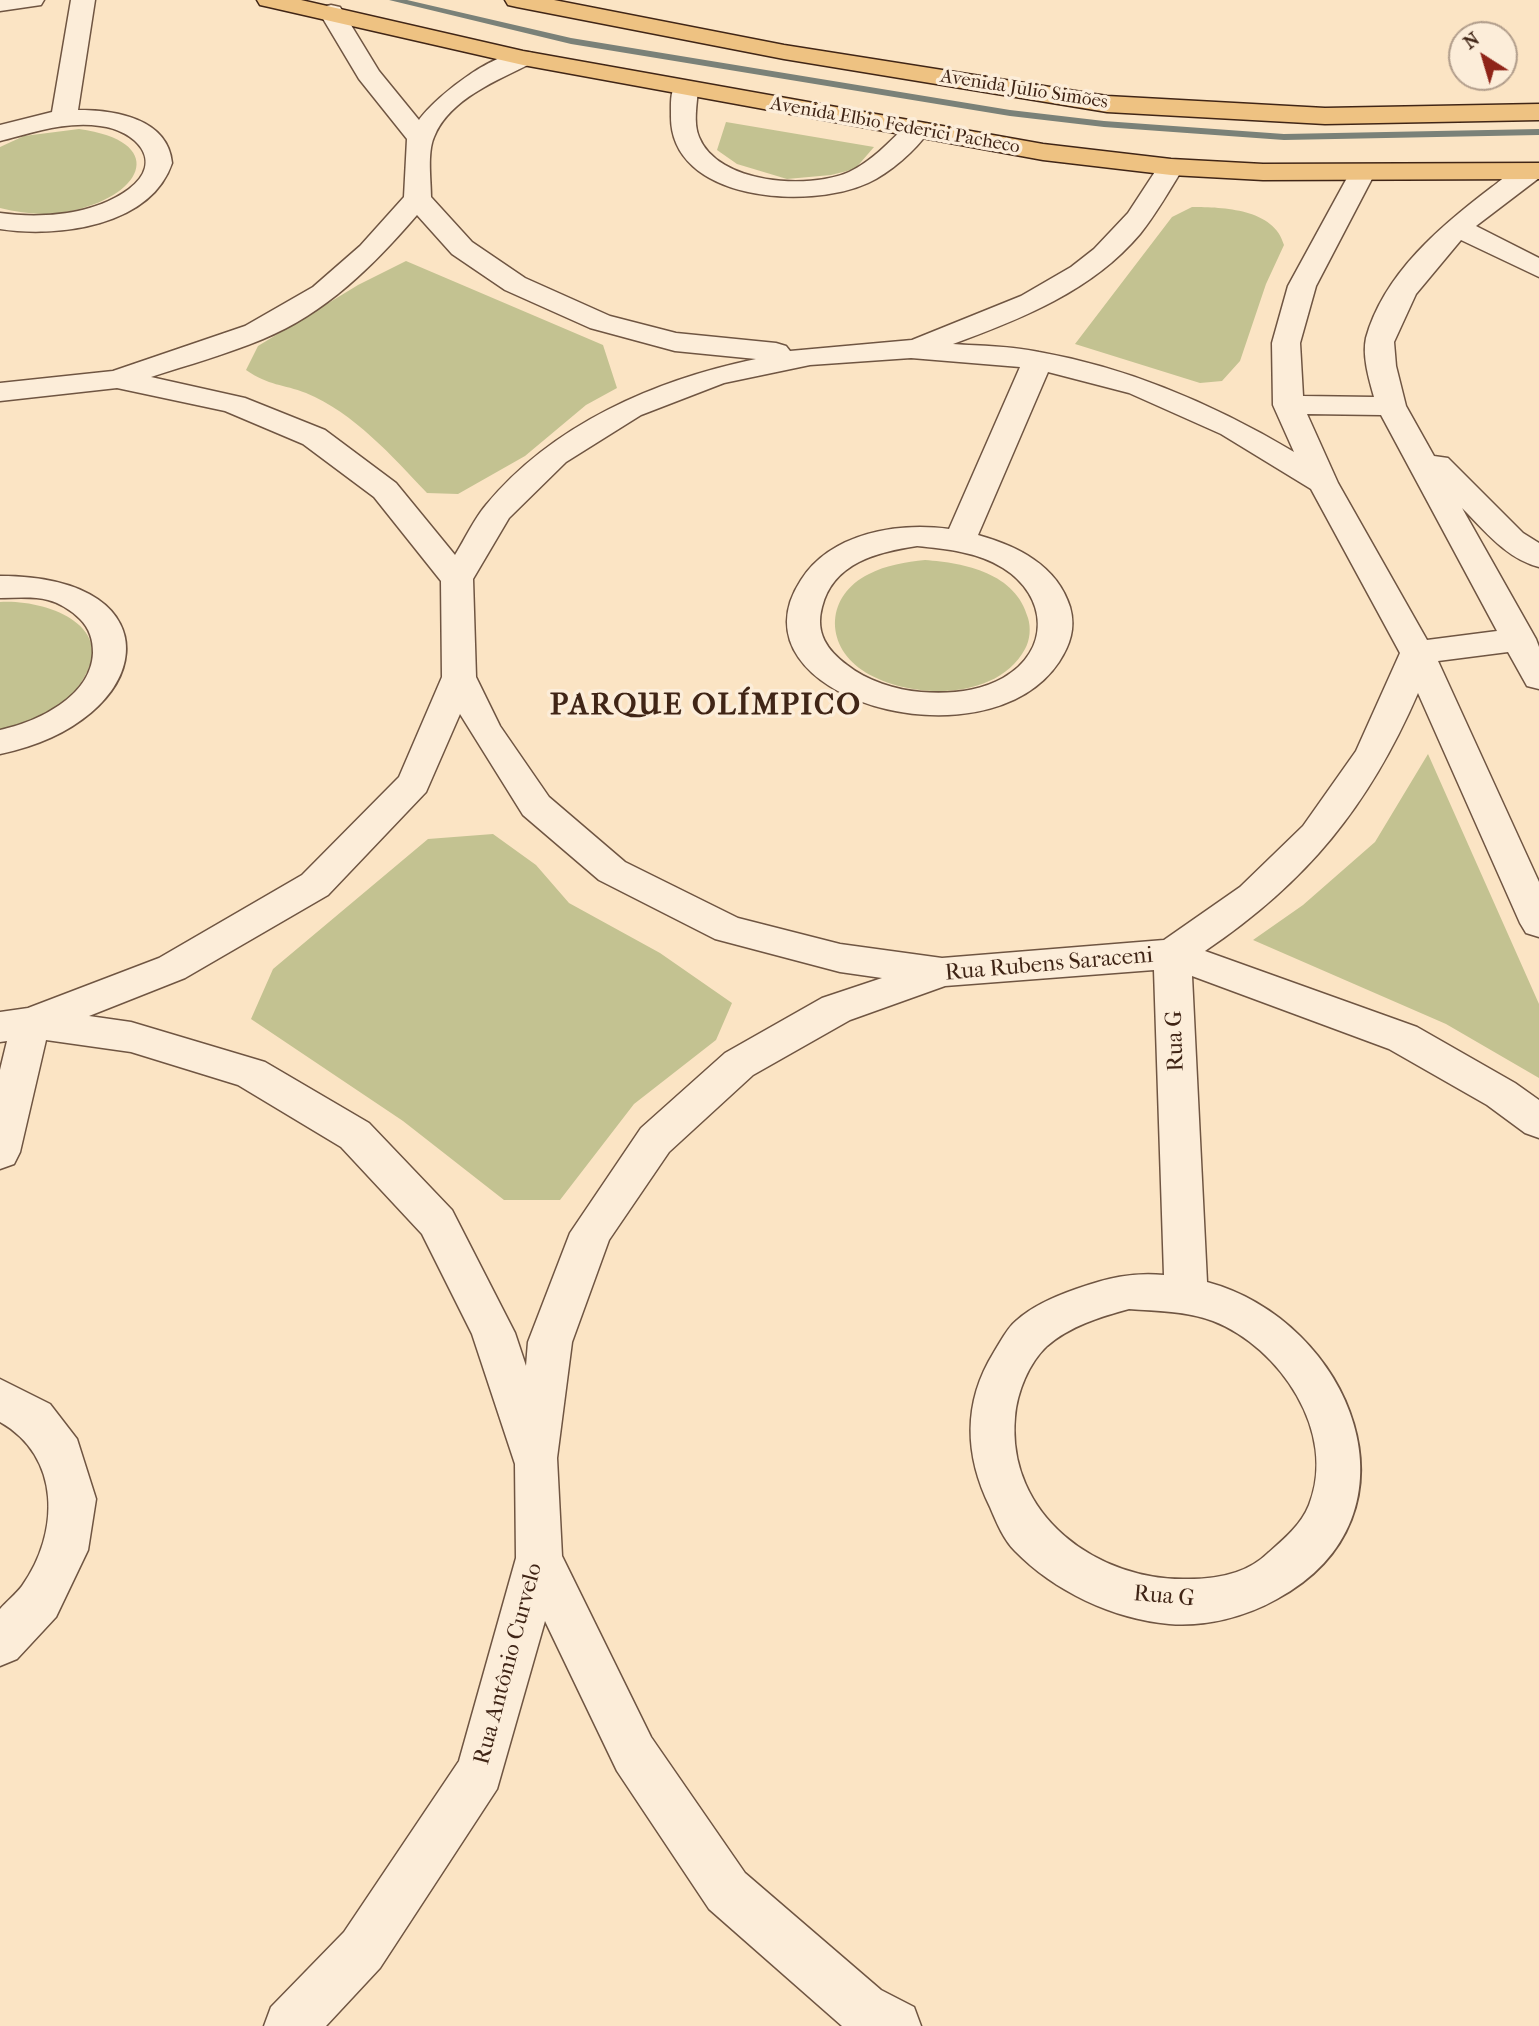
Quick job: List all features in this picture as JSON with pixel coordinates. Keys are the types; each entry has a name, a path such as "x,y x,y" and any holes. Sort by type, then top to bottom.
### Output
{"main road":[{"name":"Avenida Elbio Federici Pacheco","path":"269,0 331,12 523,58 1043,152 1171,167 1362,173 1535,171"},
{"name":"Avenida Julio Simões","path":"517,0 784,52 1107,104 1325,117 1539,112"}],"street":[{"path":"0,4 32,0"},
{"path":"64,117 83,0"},
{"path":"331,12 368,74 420,138"},
{"path":"0,392 117,379 255,332 323,293 370,252 417,198 420,138 442,105 458,90 523,58"},
{"path":"685,89 686,137 698,157 719,173 753,186 797,190 831,186 857,178 874,168 916,131"},
{"path":"0,132 30,122 64,117 95,118 122,123 144,134 156,147 159,164 152,181 125,202 76,220 40,225 0,221"},
{"path":"911,349 1013,313 1078,277 1126,234 1171,167"},
{"path":"1535,171 1456,227 1419,268 1395,304 1380,340 1382,373 1391,406 1539,678"},
{"path":"1362,173 1302,286 1286,343 1288,405 1323,483 1417,653 1539,923"},
{"path":"417,198 462,248 515,284 600,322 675,342 810,356"},
{"path":"1456,227 1539,269"},
{"path":"0,1152 16,1025 172,968 315,885 414,783 459,677 457,579 496,512 555,455 630,409 716,376 810,356 911,349 1038,360 1139,387 1232,428 1323,483"},
{"path":"960,540 1038,360"},
{"path":"117,379 234,404 314,437 384,490 457,579"},
{"path":"1288,405 1391,406"},
{"path":"1406,435 1512,540 1539,557"},
{"path":"917,536 960,540 995,550 1026,568 1046,590 1056,616 1054,642 1039,667 1013,687 978,701 938,705 897,702 855,688 824,665 805,637 802,608 815,580 840,558 875,543 917,536"},
{"path":"0,587 36,587 68,595 93,610 108,629 111,654 103,679 83,704 53,724 0,742"},
{"path":"1417,653 1519,639"},
{"path":"1172,954 1262,890 1314,840 1359,779 1393,718 1417,653"},
{"path":"459,677 485,730 536,806 612,871 728,929 840,958 944,972"},
{"path":"1172,954 1403,1038 1501,1094 1539,1122"},
{"name":"Rua Rubens Saraceni","path":"537,1464 550,1342 591,1233 655,1140 739,1064 836,1009 944,972 1172,954"},
{"name":"Rua G","path":"1172,954 1186,1295"},
{"name":"Rua Antônio Curvelo","path":"16,1025 131,1037 251,1073 355,1135 437,1222 493,1333 537,1464 540,1558 480,1772 362,1950 290,2026"},
{"name":"Rua G","path":"1129,1291 1186,1295 1237,1312 1281,1342 1316,1382 1336,1429 1339,1479 1325,1526 1293,1565 1249,1592 1193,1604 1135,1599 1077,1573 1028,1533 999,1482 989,1427 1001,1376 1030,1334 1074,1305 1129,1291"},
{"path":"0,1399 34,1418 61,1453 73,1499 65,1550 60,1560 39,1601 0,1643"},
{"path":"540,1558 634,1754 727,1891 862,2009 895,2026"}],"shaded area":[{"path":"726,122 874,147 855,169 831,175 787,179 737,164 717,150"},
{"path":"79,129 107,135 125,144 135,156 136,168 130,181 118,192 99,202 66,212 38,214 0,208 0,147 24,136"},
{"path":"1192,207 1246,212 1259,217 1279,233 1284,245 1266,284 1240,361 1222,381 1200,383 1075,344 1172,217"},
{"path":"406,261 603,345 617,388 586,405 525,456 458,494 427,493 371,437 340,412 306,393 269,382 246,370 258,346 358,285"},
{"path":"925,560 956,564 987,573 1012,590 1022,603 1030,626 1027,645 1012,666 994,679 973,687 950,691 902,687 880,680 862,670 841,647 835,620 844,594 855,583 882,568"},
{"path":"0,602 36,605 71,619 84,630 91,644 91,661 75,691 56,707 35,719 0,730"},
{"path":"1428,754 1539,1004 1539,1078 1446,1024 1253,940 1303,905 1375,842"},
{"path":"493,834 536,865 569,903 660,953 732,1003 716,1040 634,1104 560,1200 504,1200 403,1121 251,1019 273,969 428,839"}],"waterway":[{"path":"394,0 571,41 1010,113 1104,124 1284,137 1539,132"}],"district":[{"name":"PARQUE OLÍMPICO","path":"706,707"}]}
